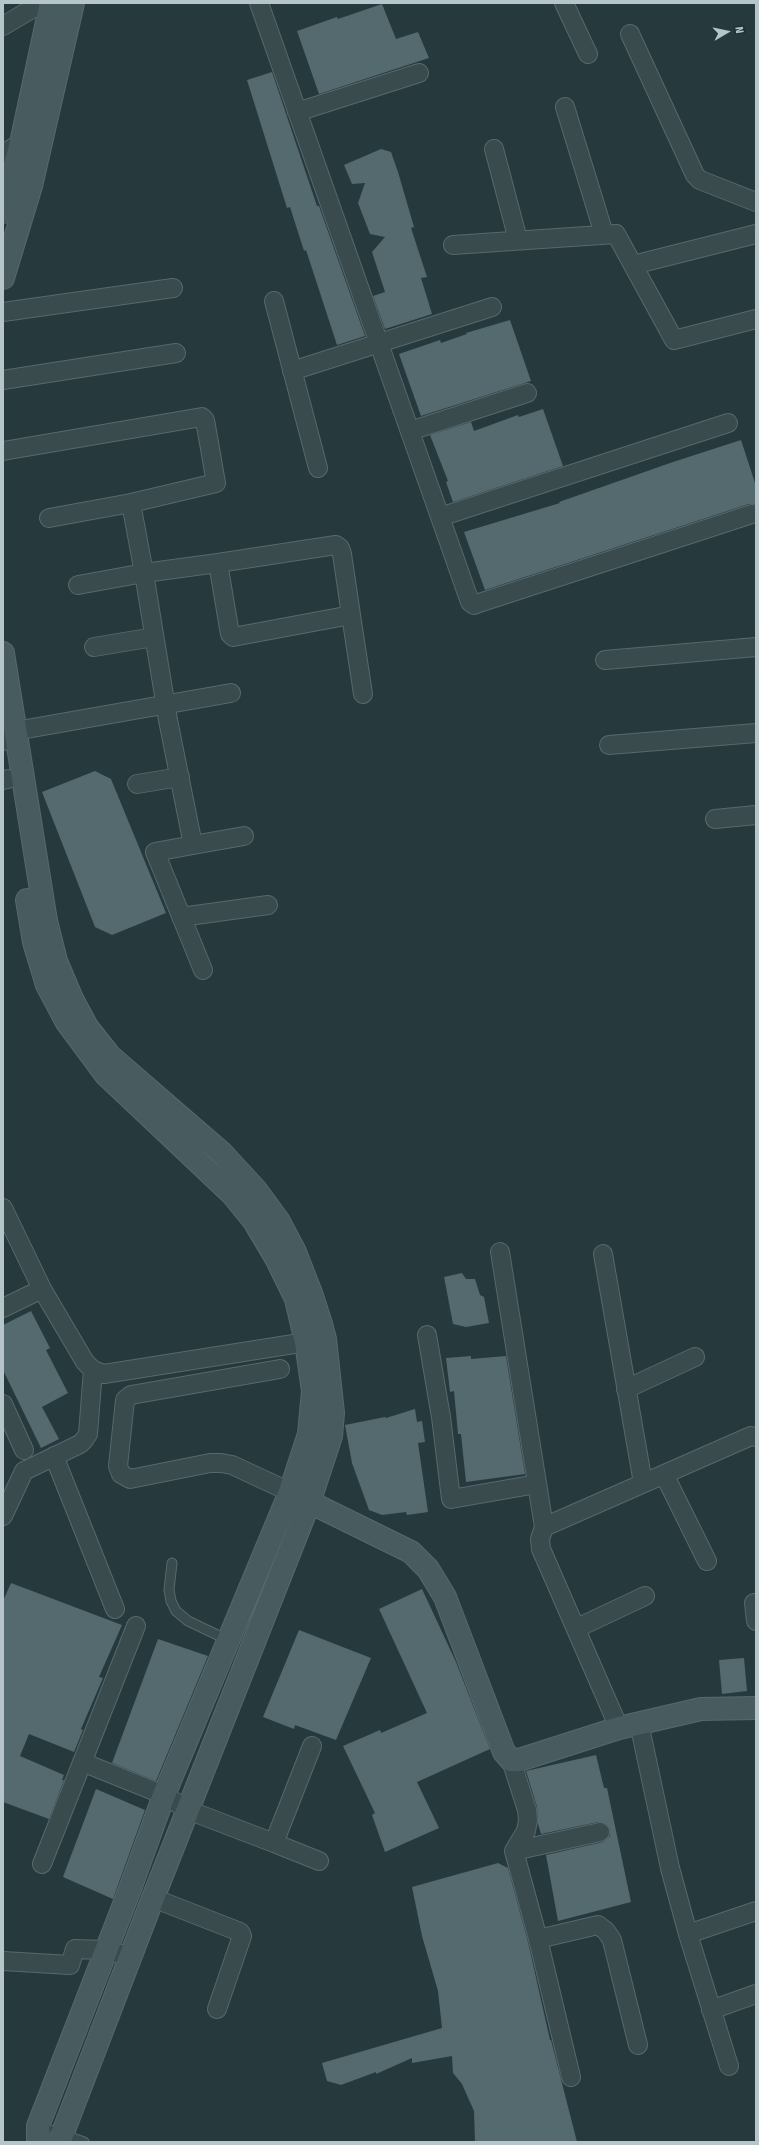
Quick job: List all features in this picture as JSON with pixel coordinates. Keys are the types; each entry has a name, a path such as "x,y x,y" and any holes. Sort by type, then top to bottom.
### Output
{"street":[{"path":"3,26 42,3"},
{"path":"3,278 31,186 32,141 51,3"},
{"path":"3,212 32,141 73,3"},
{"path":"259,3 470,602 474,605 752,514"},
{"path":"564,3 588,54"},
{"path":"630,34 695,175 700,180 756,202"},
{"path":"297,112 419,73"},
{"path":"565,107 604,234"},
{"path":"3,154 32,141"},
{"path":"494,149 518,240"},
{"path":"453,245 604,234 618,236 674,340 756,319"},
{"path":"633,265 756,234"},
{"path":"3,312 173,288"},
{"path":"274,301 318,468"},
{"path":"292,370 492,307"},
{"path":"3,380 176,353"},
{"path":"410,431 527,393"},
{"path":"3,451 202,417 205,420 216,483 131,503 49,518"},
{"path":"440,517 728,424"},
{"path":"131,503 144,573 165,705 193,845"},
{"path":"78,585 144,573 336,545 340,548 342,554 363,694"},
{"path":"218,563 230,634 233,636 238,637 351,615"},
{"path":"94,648 154,637"},
{"path":"604,660 756,647"},
{"path":"3,653 7,739 6,780 34,942 47,985 66,1021 106,1075 232,1194 254,1221 276,1258 316,1340 331,1385 331,1436 309,1503 59,2139"},
{"path":"7,739 165,705 231,694"},
{"path":"609,745 756,733"},
{"path":"7,739 56,961 86,1027 110,1056 222,1153 256,1190 278,1220 295,1252 311,1293 316,1340 309,1434 290,1492 164,1795 130,1889 105,1950 38,2134"},
{"path":"137,784 180,777"},
{"path":"715,818 756,815"},
{"path":"203,970 155,852 244,836"},
{"path":"181,917 268,905"},
{"path":"3,1208 42,1290 85,1362 93,1370 104,1374 316,1340"},
{"path":"500,1252 544,1527 540,1539 541,1549 577,1628 629,1725 688,1934 729,2066"},
{"path":"602,1254 643,1483"},
{"path":"3,1308 42,1290"},
{"path":"427,1335 441,1417 451,1499 537,1484"},
{"path":"626,1389 694,1357"},
{"path":"280,1369 130,1395 125,1400 118,1466 121,1474 130,1479 210,1463 232,1465 411,1552 428,1569 445,1597 504,1752 511,1760 527,1810 528,1820 526,1831 514,1851 538,1939 571,2078"},
{"path":"3,1516 24,1471 80,1444 88,1434 93,1370"},
{"path":"3,1404 24,1450"},
{"path":"544,1527 750,1436 756,1437"},
{"path":"54,1456 115,1609"},
{"path":"664,1474 707,1561"},
{"path":"577,1628 645,1596"},
{"path":"754,1603 756,1621"},
{"path":"42,1864 136,1626"},
{"path":"511,1760 519,1760 629,1725 701,1709 756,1708"},
{"path":"274,1843 312,1746"},
{"path":"82,1762 164,1795 188,1810 319,1861"},
{"path":"514,1851 600,1832"},
{"path":"153,1898 240,1932 242,1936 216,2008"},
{"path":"688,1934 756,1911"},
{"path":"538,1939 598,1925 606,1931 612,1940 638,2045"},
{"path":"3,1961 70,1965 75,1949 105,1950 131,1957"},
{"path":"711,2010 756,1994"}],"lane":[{"path":"172,1563 169,1590 171,1601 176,1612 188,1622 228,1640"},
{"path":"38,2134 59,2139 84,2142"}],"building":[{"path":"382,4 396,39 418,32 429,58 319,94 297,31 337,17 338,19"},
{"path":"272,72 317,206 319,206 365,336 337,345 306,250 304,251 290,207 287,208 247,80"},
{"path":"381,149 391,152 398,172 414,227 411,228 427,277 421,278 432,314 385,329 373,296 385,292 372,252 385,237 370,234 358,203 365,183 352,184 344,165"},
{"path":"510,320 531,381 421,416 399,354 440,340 441,343 467,334 466,333"},
{"path":"543,409 563,466 453,502 446,482 448,481 430,435 471,422 474,431 518,415 519,417"},
{"path":"741,440 756,486 756,504 749,504 485,590 464,532 560,503 559,502 673,462"},
{"path":"95,771 111,779 166,913 112,935 95,927 42,792"},
{"path":"462,1273 466,1279 475,1279 480,1295 484,1297 489,1323 466,1327 453,1324 444,1277"},
{"path":"31,1311 50,1348 46,1350 68,1393 42,1407 59,1439 41,1448 3,1370 3,1325"},
{"path":"471,1356 471,1359 506,1356 525,1474 466,1482 461,1434 458,1434 454,1391 450,1392 446,1358"},
{"path":"415,1409 417,1422 422,1421 425,1442 418,1443 428,1512 407,1515 406,1512 382,1515 369,1510 352,1463 345,1425 386,1418"},
{"path":"11,1583 122,1625 99,1677 103,1678 81,1729 83,1730 74,1752 29,1734 20,1756 64,1775 62,1780 64,1780 49,1819 3,1802 3,1601"},
{"path":"422,1589 456,1662 490,1749 417,1782 439,1828 385,1852 372,1815 375,1813 343,1746 380,1730 381,1733 427,1713 379,1609"},
{"path":"299,1630 371,1658 336,1740 295,1725 294,1729 263,1717"},
{"path":"158,1639 208,1656 156,1781 112,1763"},
{"path":"744,1658 747,1691 722,1694 719,1660"},
{"path":"596,1755 604,1788 607,1788 631,1902 558,1921 546,1855 603,1842 610,1836 610,1830 607,1825 598,1822 541,1834 538,1824 537,1807 526,1771"},
{"path":"96,1789 145,1810 113,1899 63,1877"},
{"path":"498,1863 508,1868 528,1942 550,2040 577,2142 475,2142 474,2111 462,2084 453,2073 452,2056 412,2063 412,2058 376,2074 376,2072 341,2085 327,2081 322,2063 442,2028 438,1991 422,1936 412,1887"}]}
